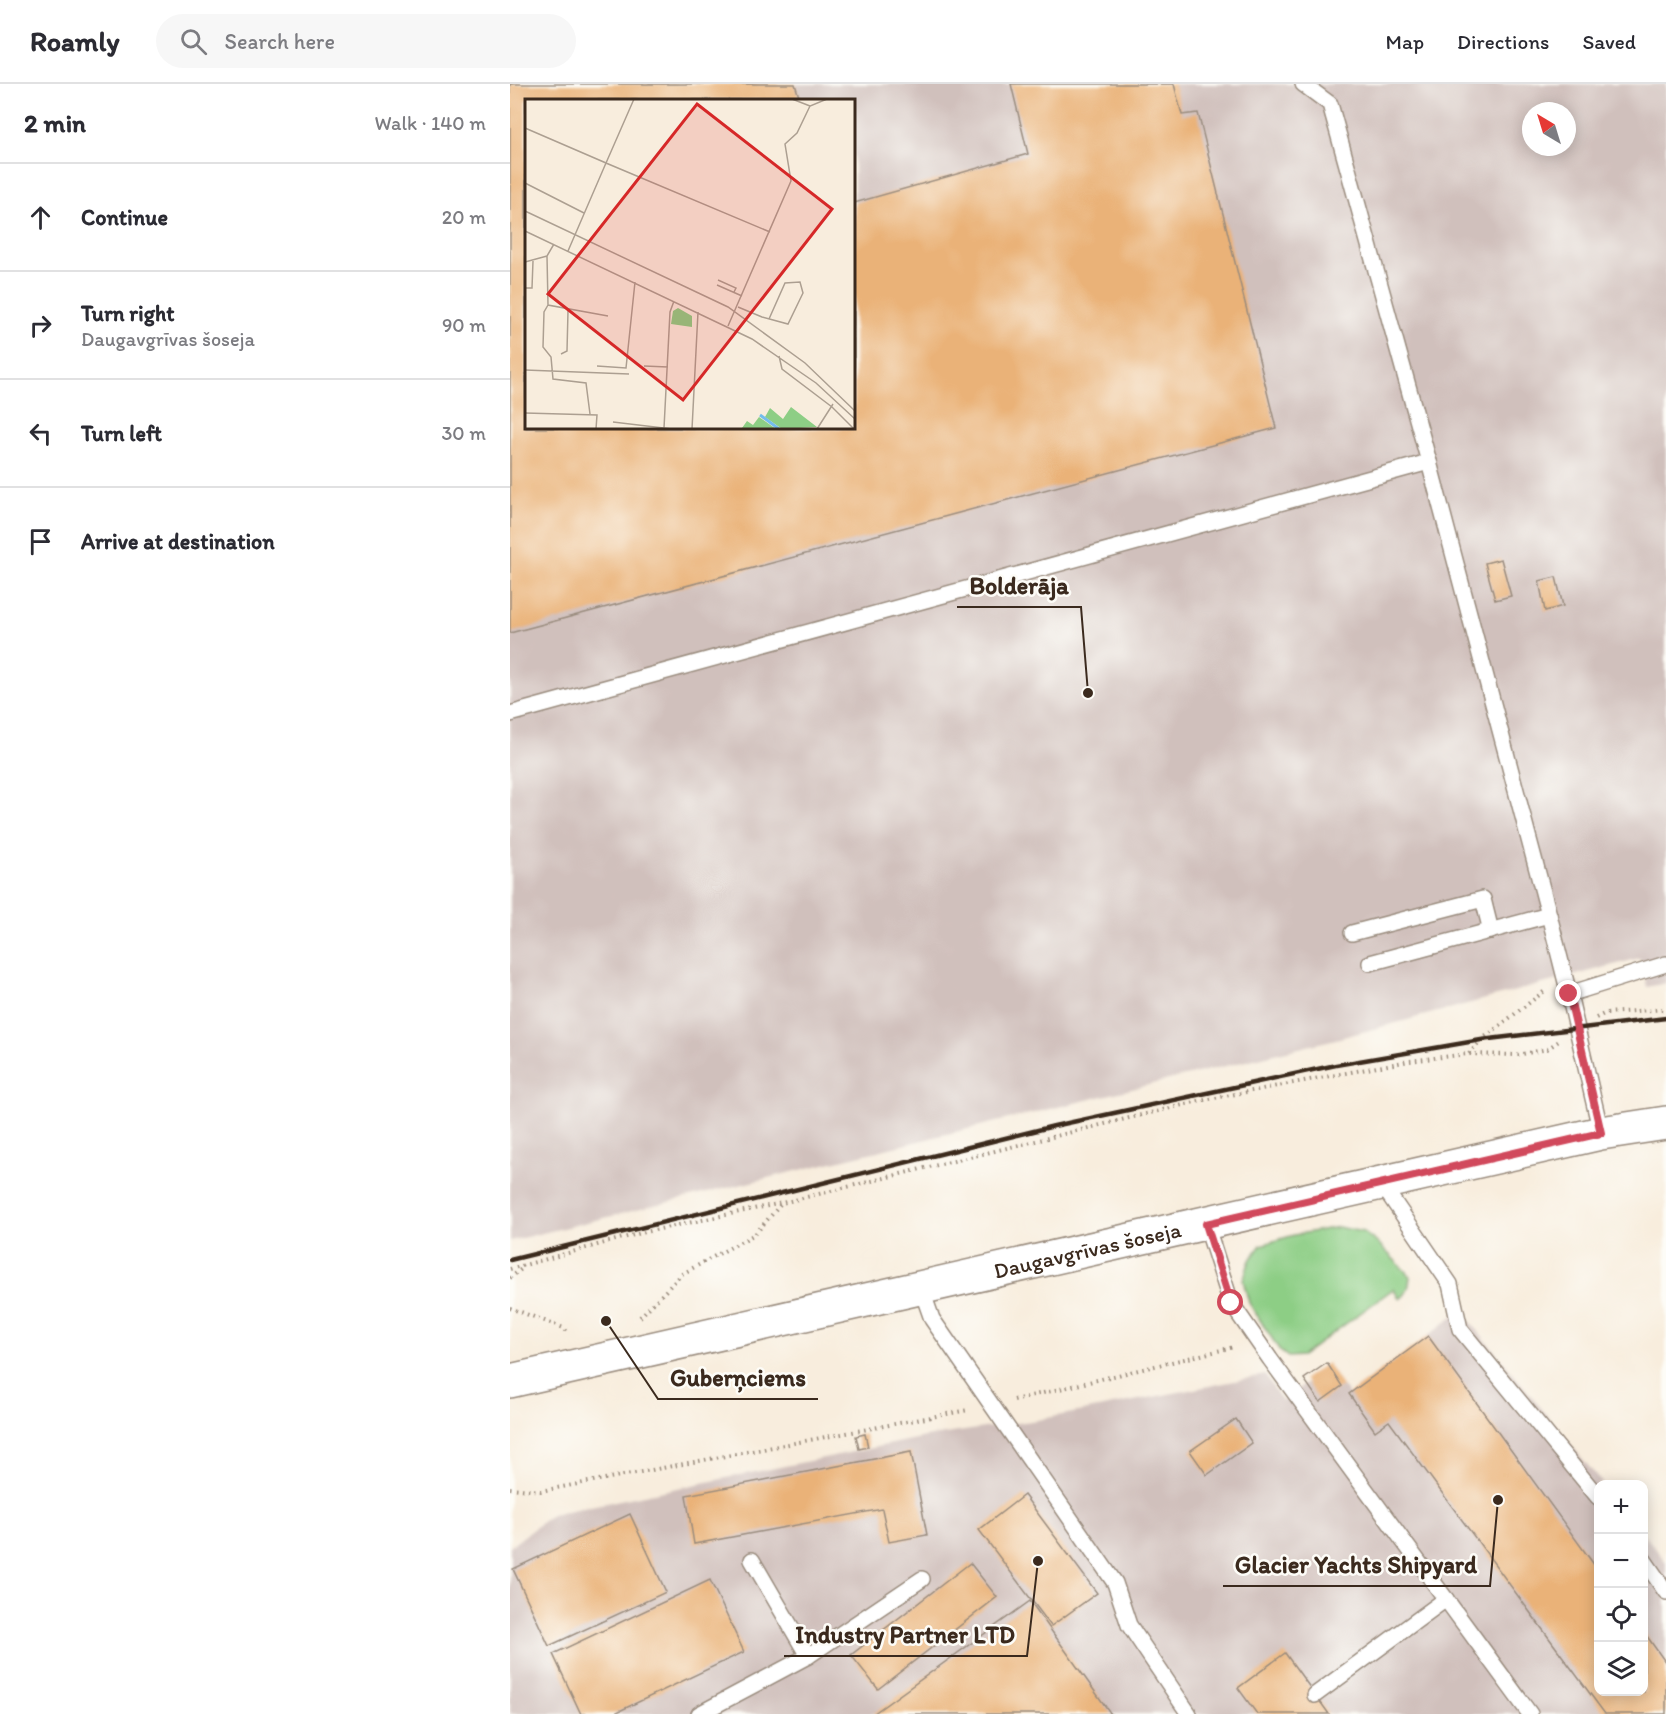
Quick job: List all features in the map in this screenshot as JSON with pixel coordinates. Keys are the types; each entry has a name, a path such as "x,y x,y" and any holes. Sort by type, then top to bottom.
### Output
{"main road":[{"name":"Daugavgrīvas šoseja","path":"510,1381 1601,1133 1666,1123"}],"lane":[{"path":"1303,84 1330,104 1429,462 1549,915 1601,1133"},
{"path":"510,714 1429,462"},
{"path":"1352,933 1483,898 1491,931"},
{"path":"1370,963 1549,915"},
{"path":"1569,994 1666,964"},
{"path":"1381,1183 1450,1284 1460,1329 1594,1491"},
{"path":"1206,1224 1231,1303 1530,1714"},
{"path":"921,1288 932,1319 1115,1583 1130,1625 1189,1714"},
{"path":"752,1560 808,1656"},
{"path":"1648,1566 1666,1592"},
{"path":"699,1714 808,1656 922,1579"},
{"path":"1315,1695 1446,1599"}],"path":[{"path":"1468,1054 1481,1040 1548,989 1563,972"},
{"path":"510,1269 641,1233 782,1203 1199,1101 1400,1063 1468,1054 1518,1055 1547,1049 1576,1029 1606,1013 1666,1009"},
{"path":"640,1317 682,1274 755,1234 782,1203"},
{"path":"510,1278 527,1265"},
{"path":"510,1308 564,1328 568,1333"},
{"path":"510,1488 541,1491 993,1405 1258,1342"}],"shaded area":[{"path":"510,84 1666,84 1666,983 1647,987 1640,958 1336,1039 510,1241"},
{"path":"1461,1310 1600,1480 1594,1480 1594,1696 1648,1696 1648,1539 1666,1562 1666,1714 510,1714 510,1547 552,1514 925,1437 1037,1420 1265,1375 1282,1401 1307,1383 1320,1402 1342,1386 1349,1394"}],"green space":[{"path":"1338,1227 1363,1232 1380,1245 1410,1276 1408,1288 1400,1299 1393,1289 1302,1356 1288,1357 1280,1351 1249,1303 1243,1280 1250,1260 1261,1245 1294,1235"}],"building":[{"path":"510,84 795,84 800,99 525,99 525,429 855,429 855,203 1028,154 1011,84 1174,84 1182,115 1198,113 1276,428 510,633"},
{"path":"1501,559 1511,596 1495,600 1485,563"},
{"path":"1556,577 1563,606 1545,611 1539,581"},
{"path":"1428,1336 1594,1564 1594,1696 1648,1696 1648,1638 1666,1663 1666,1714 1605,1714 1389,1421 1375,1431 1349,1394"},
{"path":"1327,1363 1342,1386 1320,1402 1304,1379"},
{"path":"1236,1419 1252,1443 1207,1475 1190,1451"},
{"path":"865,1434 868,1447 859,1449 856,1436"},
{"path":"911,1452 927,1535 889,1542 882,1509 694,1544 686,1495"},
{"path":"1024,1495 1097,1593 1051,1626 979,1530"},
{"path":"630,1514 666,1592 549,1646 513,1569"},
{"path":"970,1563 997,1597 878,1689 851,1655"},
{"path":"710,1580 744,1652 613,1714 581,1714 553,1654"},
{"path":"1030,1601 1111,1714 873,1714"},
{"path":"1285,1653 1329,1714 1257,1714 1238,1688"}],"railway":[{"path":"510,1260 1054,1126 1336,1065 1481,1040 1666,1018"}],"place":[{"name":"Bolderāja","path":"1088,693"},
{"name":"Guberņciems","path":"606,1321"},
{"name":"Glacier Yachts Shipyard","path":"1498,1500"},
{"name":"Industry Partner LTD","path":"1038,1561"}],"route":[{"path":"1231,1303 1206,1224 1601,1133 1569,994"}]}
